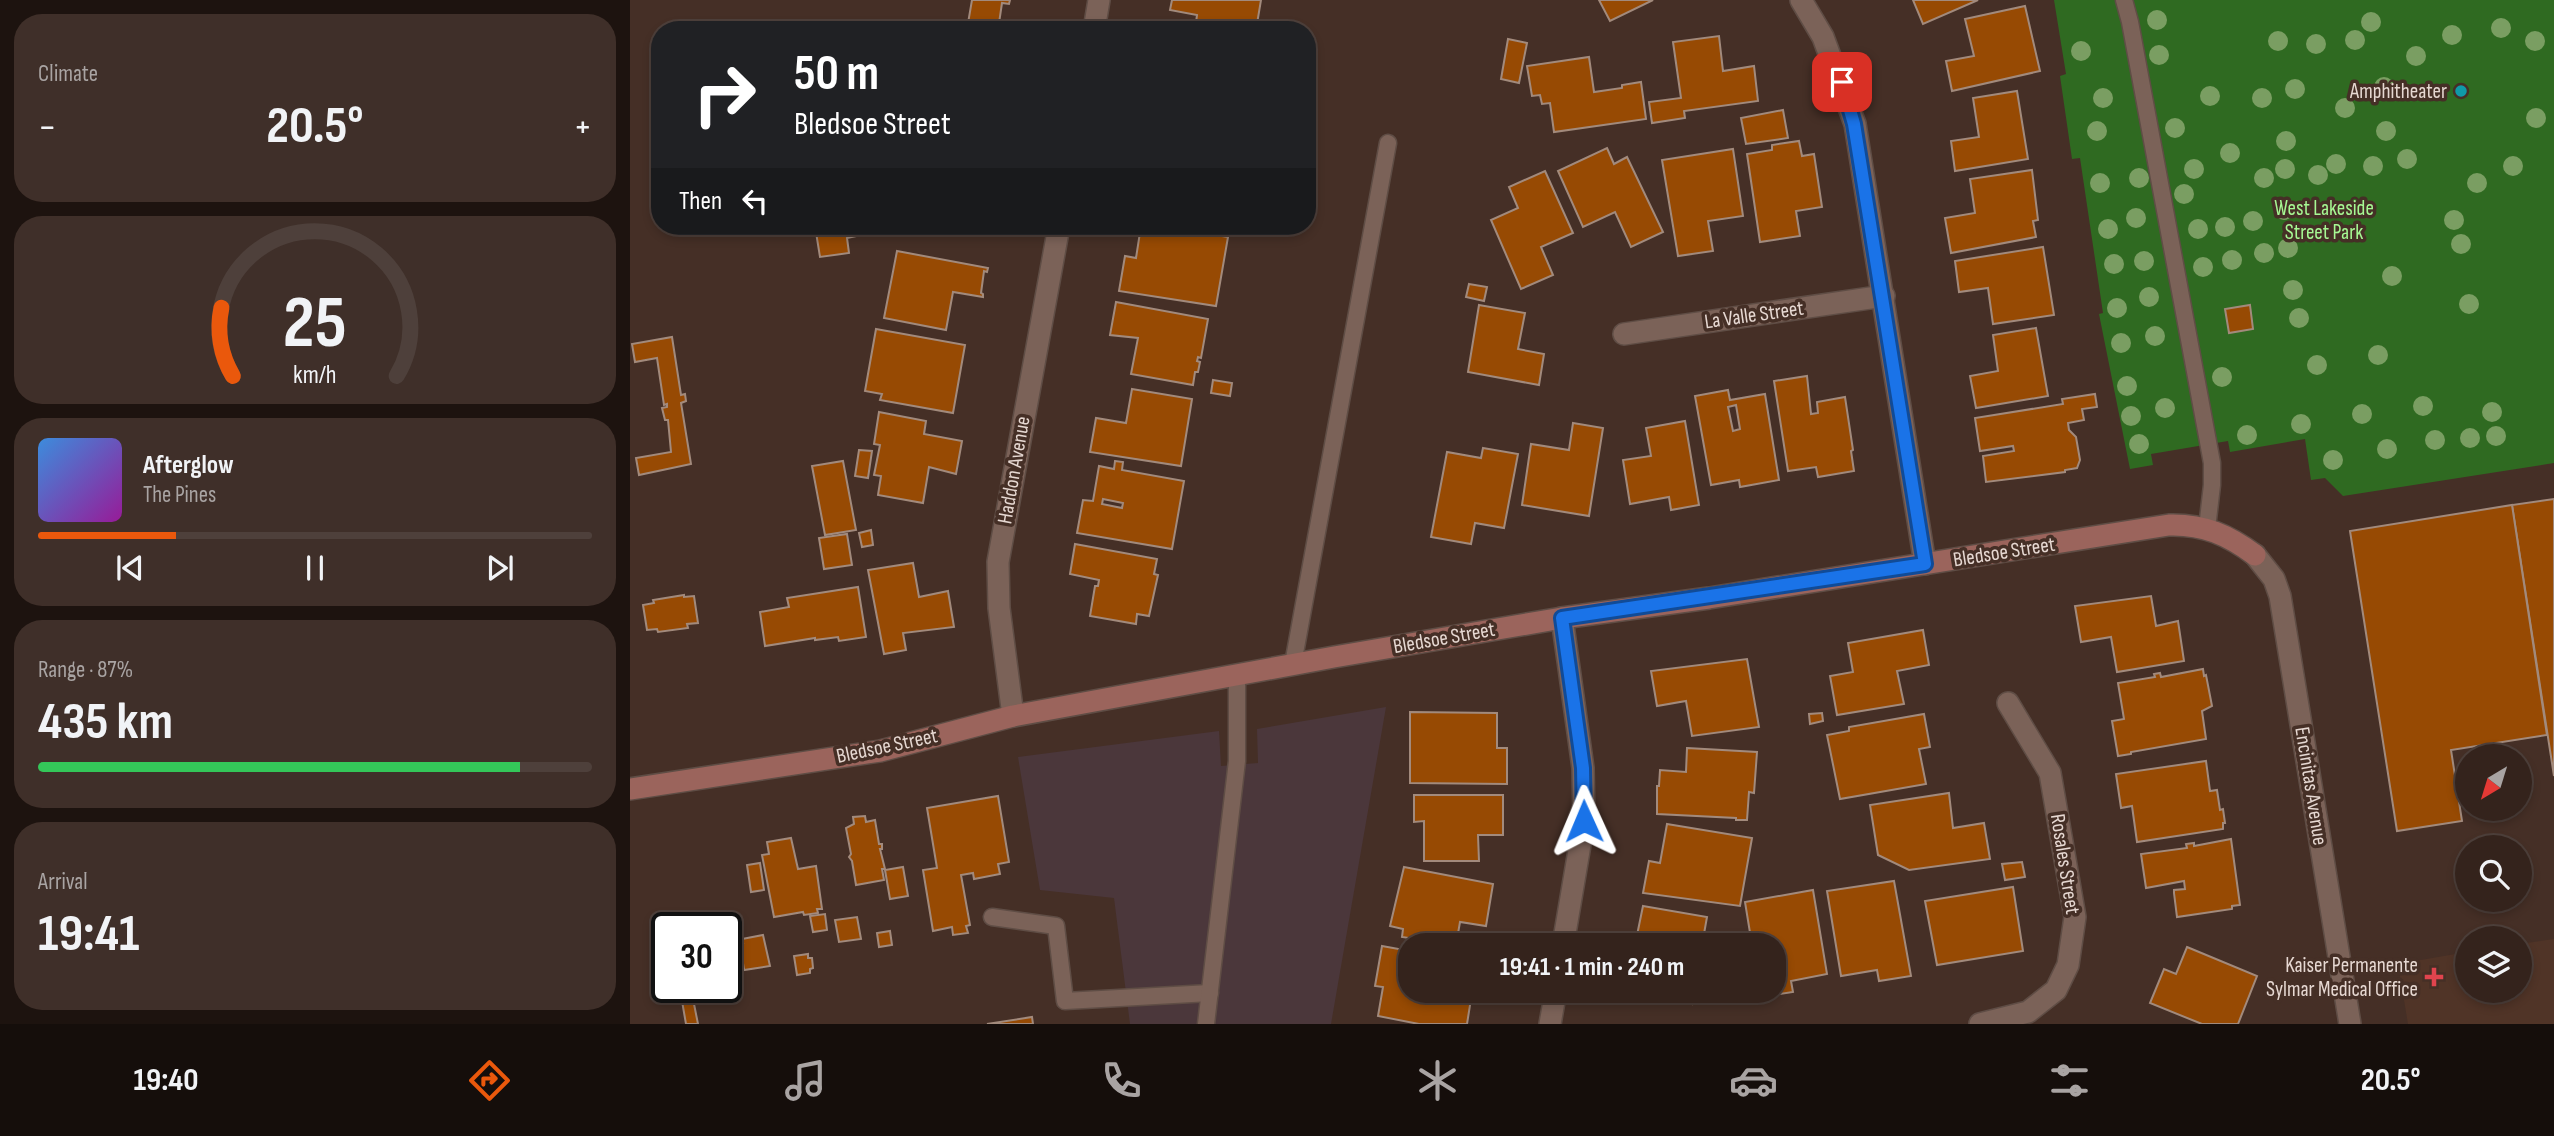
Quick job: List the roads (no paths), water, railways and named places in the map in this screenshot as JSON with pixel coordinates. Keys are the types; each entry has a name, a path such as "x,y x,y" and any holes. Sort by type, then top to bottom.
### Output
{"street":[{"path":"1096,21 1099,0"},
{"path":"1801,0 1824,37 1854,124 1884,296 1925,564"},
{"name":"Haddon Avenue","path":"1013,716 999,608 998,562 1057,235"},
{"name":"La Valle Street","path":"1624,334 1884,296"},
{"name":"Bledsoe Street","path":"630,789 880,751 1013,716 1293,664 1562,618 2169,525 2207,528 2225,535 2255,555"},
{"name":"Encinitas Avenue","path":"2255,555 2267,569 2280,596 2350,1024"},
{"path":"1562,618 1583,768 1584,821 1565,933"},
{"name":"Rosales Street","path":"1980,1024 2028,1012 2056,990 2068,965 2075,917 2050,773 2008,703"},
{"path":"1550,1024 1554,1003"}],"lane":[{"path":"2124,0 2212,463 2207,528"},
{"path":"1293,664 1388,143"},
{"path":"1206,1024 1237,761 1237,675"},
{"path":"992,917 1056,926 1065,1001 1210,993"}],"place":[{"name":"Amphitheater","path":"2461,91"},
{"name":"Kaiser Permanente Sylmar Medical Office","path":"2434,977"}],"park label":[{"name":"West Lakeside Street Park","path":"2324,220"}]}
